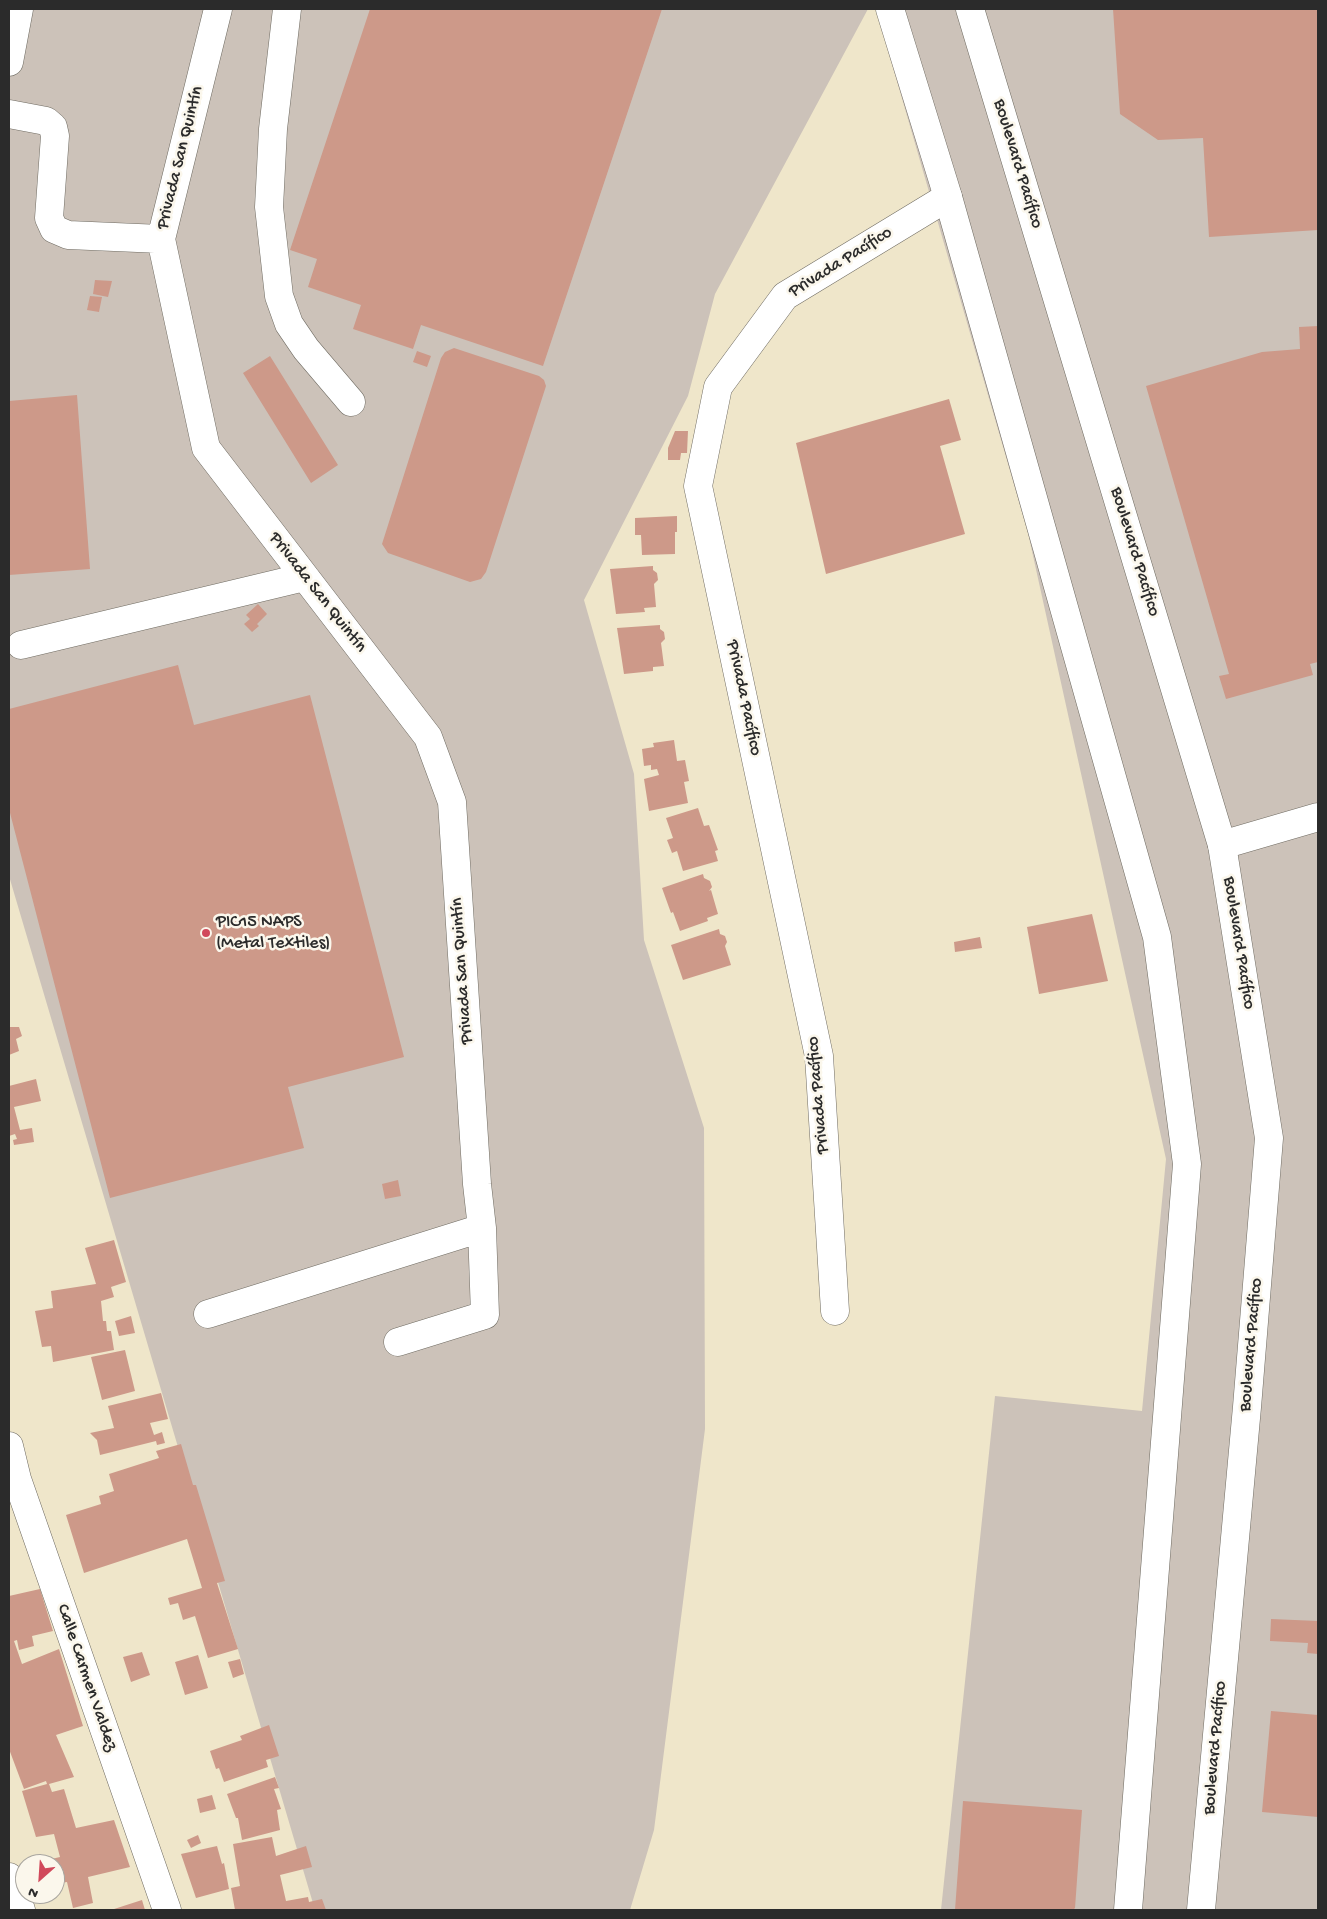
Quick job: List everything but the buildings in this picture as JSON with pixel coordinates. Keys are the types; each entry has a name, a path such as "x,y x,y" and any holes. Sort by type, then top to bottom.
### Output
{"main road":[{"path":"9,62 19,9"},
{"name":"Privada San Quintín","path":"218,9 161,239 206,448 428,737 452,802 477,1184 482,1228 485,1315 398,1342"},
{"path":"287,9 273,129 269,207 279,296 288,324 306,349 351,402"},
{"path":"890,9 948,197 1157,937 1187,1164 1128,1910"},
{"name":"Boulevard Pacífico","path":"970,9 1222,845 1269,1138 1247,1407 1201,1910"},
{"path":"9,114 46,121 53,127 55,136 49,218 54,229 68,234 161,239"},
{"name":"Privada Pacífico","path":"835,1311 819,1056 698,486 718,388 785,296 948,197"},
{"path":"21,645 305,577"},
{"path":"1222,845 1318,817"},
{"path":"208,1314 482,1228"},
{"name":"Calle Carmen Valdez","path":"9,1446 13,1490 167,1910"},
{"path":"9,1877 21,1910"}],"shaded area":[{"path":"9,9 868,9 715,294 688,396 584,600 634,774 644,940 704,1128 705,1429 654,1830 630,1910 315,1910 9,876"},
{"path":"876,9 1318,9 1318,1910 941,1910 995,1396 1142,1411 1166,1159 1028,533"}],"place":[{"name":"PIC15 NAPS (Metal Textiles)","path":"206,933"}]}
